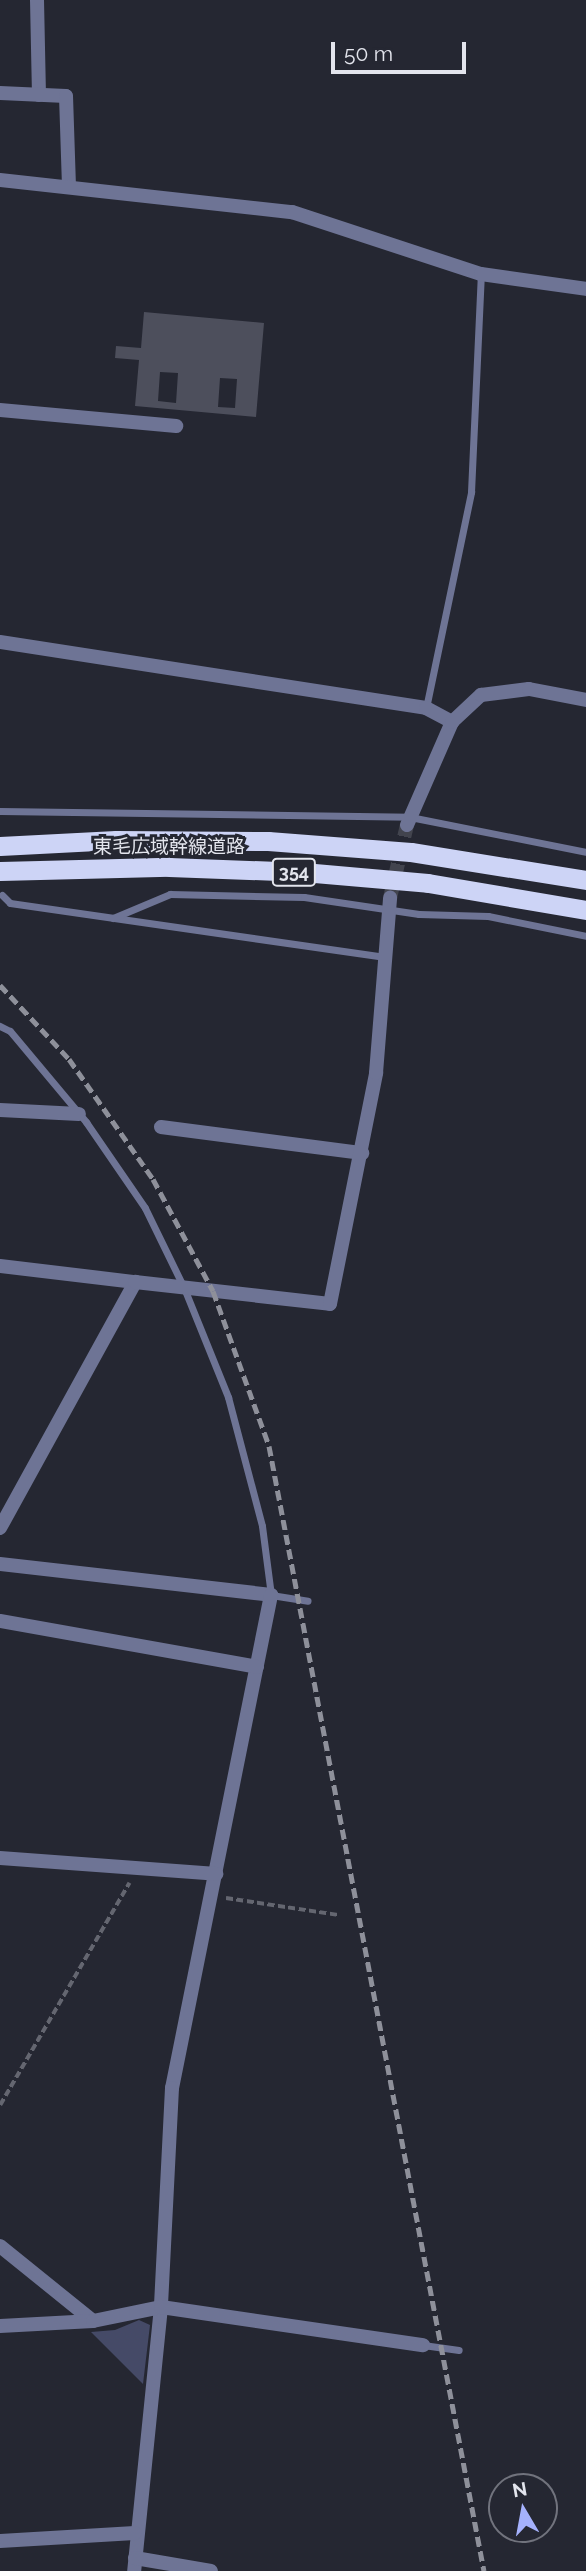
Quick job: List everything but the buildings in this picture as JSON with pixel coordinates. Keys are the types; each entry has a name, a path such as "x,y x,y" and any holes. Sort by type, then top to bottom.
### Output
{"highway":[{"name":"東毛広域幹線道路","path":"0,846 116,840 268,841 411,852 586,880"},
{"name":"東毛広域幹線道路","path":"0,871 169,867 303,872 428,883 586,910"}],"street":[{"path":"37,0 39,95"},
{"path":"0,93 66,96 69,185"},
{"path":"0,180 69,185 292,212 481,274 586,289"},
{"path":"0,410 176,426"},
{"path":"0,642 426,708 452,722"},
{"path":"408,821 452,722 481,695 504,689 586,700"},
{"path":"0,1266 330,1304 376,1073 390,904"},
{"path":"0,1110 79,1114"},
{"path":"161,1127 362,1153"},
{"path":"0,1528 135,1282"},
{"path":"0,1564 271,1595 167,2120 160,2306 135,2533 134,2564 212,2571"},
{"path":"0,1621 257,1667"},
{"path":"0,1858 216,1874"},
{"path":"0,2246 93,2321"},
{"path":"0,2326 93,2321 160,2306 423,2345"},
{"path":"0,2541 135,2533"}],"lane":[{"path":"426,708 471,492 481,274"},
{"path":"0,811 408,821 586,852"},
{"path":"113,918 170,894 304,897 488,916 586,936"},
{"path":"2,895 10,903 385,957"},
{"path":"0,1026 10,1031 79,1114 145,1208 184,1288 240,1436 262,1525 271,1595 308,1601"},
{"path":"423,2345 458,2350"}],"path":[{"path":"0,2105 137,1868"},
{"path":"212,1896 338,1915"}],"shaded area":[{"path":"139,2320 150,2325 143,2384 91,2332 115,2330"}],"tunnel":[{"path":"390,898 407,825"}],"railway":[{"path":"0,985 69,1059 153,1179 213,1291 269,1446 484,2571"}]}
